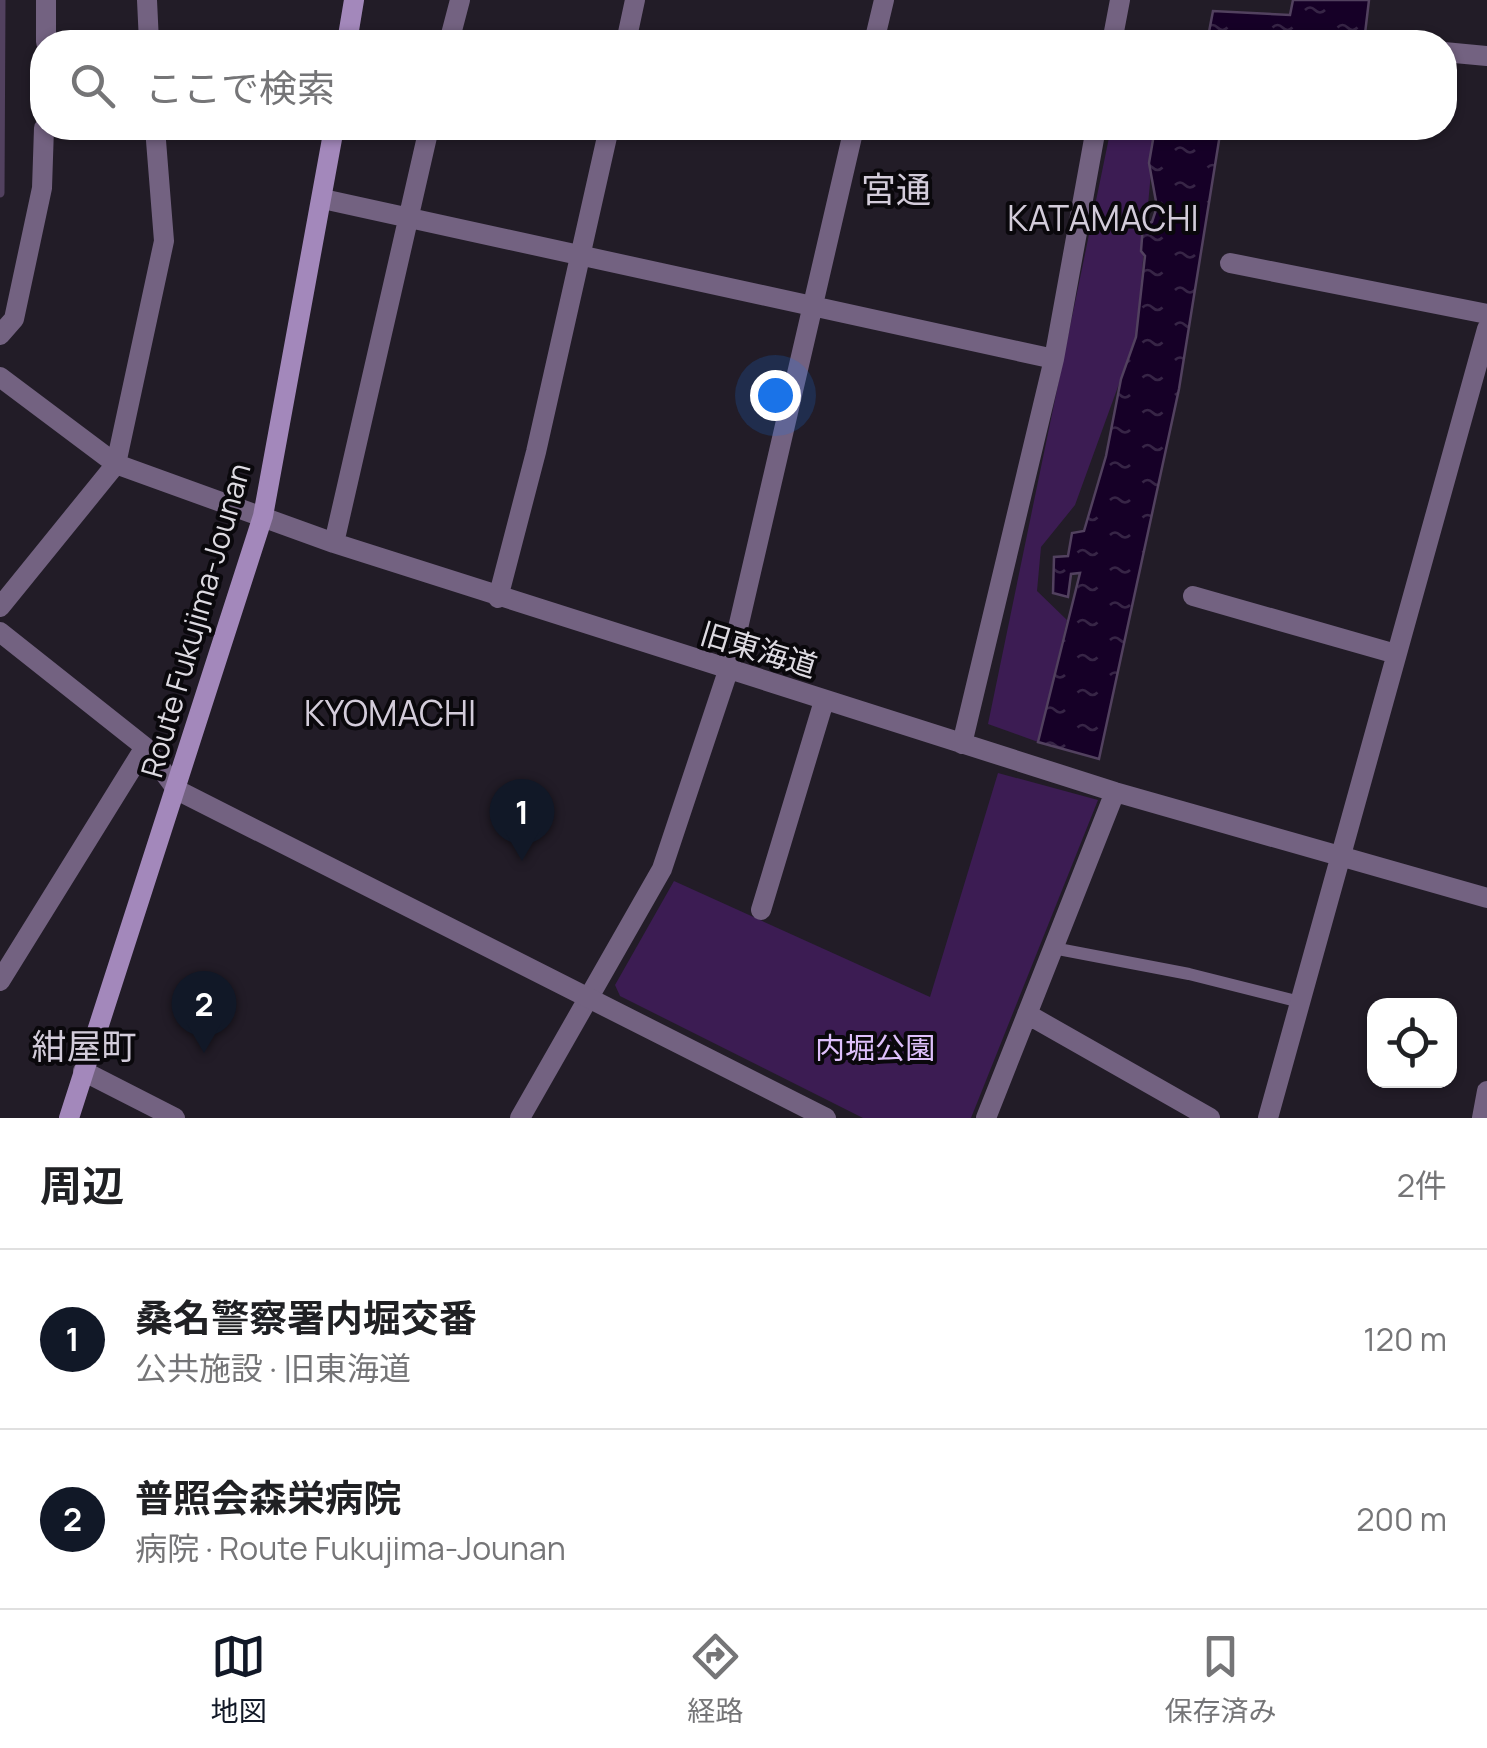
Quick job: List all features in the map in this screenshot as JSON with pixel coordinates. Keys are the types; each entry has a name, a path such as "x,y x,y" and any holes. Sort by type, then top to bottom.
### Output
{"main road":[{"path":"349,30 354,0"},
{"name":"Route Fukujima-Jounan","path":"69,1118 263,516 332,140"}],"street":[{"path":"46,0 46,30"},
{"path":"147,0 149,30"},
{"path":"453,30 460,0"},
{"path":"629,30 635,0"},
{"path":"877,30 884,0"},
{"path":"1114,30 1120,0"},
{"path":"1457,53 1487,56"},
{"path":"0,335 14,319 42,188 44,140"},
{"path":"0,607 116,464 164,241 156,140"},
{"path":"334,543 426,140"},
{"path":"498,598 581,258 606,140"},
{"path":"520,1118 662,869 728,671 851,140"},
{"path":"962,744 1054,358 1094,140"},
{"path":"323,199 1054,358"},
{"path":"1230,263 1487,314"},
{"path":"1268,1118 1487,329"},
{"name":"旧東海道","path":"0,377 116,464 334,543 1115,792 1487,898"},
{"path":"1194,596 1396,654"},
{"path":"0,632 145,746 176,790 588,996 802,1113 826,1118"},
{"path":"761,910 824,701"},
{"path":"0,982 145,746"},
{"path":"986,1118 1115,792"},
{"path":"1027,1014 1210,1118"},
{"path":"83,1070 175,1118"},
{"path":"1482,1118 1487,1091"}],"lane":[{"path":"1054,948 1190,974 1300,1002"}],"green space":[{"path":"1109,140 1154,140 1136,337 1075,505 1041,547 1037,591 1067,620 1038,742 988,724"},
{"name":"内堀公園","path":"998,773 1098,800 971,1118 863,1118 620,996 615,985 674,881 930,997"}],"water":[{"path":"1293,0 1369,0 1365,30 1209,30 1213,11 1290,15"},
{"path":"1153,140 1219,140 1179,389 1099,759 1038,742 1080,573 1071,574 1068,597 1053,593 1054,557 1068,556 1072,533 1084,531 1106,456 1121,379 1136,337 1145,256 1141,251 1143,225 1152,222 1157,207 1149,163"}],"waterway":[{"path":"0,193 1,0"}],"place":[{"name":"桑名警察署内堀交番","path":"522,861"},
{"name":"普照会森栄病院","path":"204,1053"}],"district":[{"name":"宮通","path":"896,189"},
{"name":"KATAMACHI","path":"1103,218"},
{"name":"KYOMACHI","path":"390,713"},
{"name":"紺屋町","path":"84,1046"}]}
